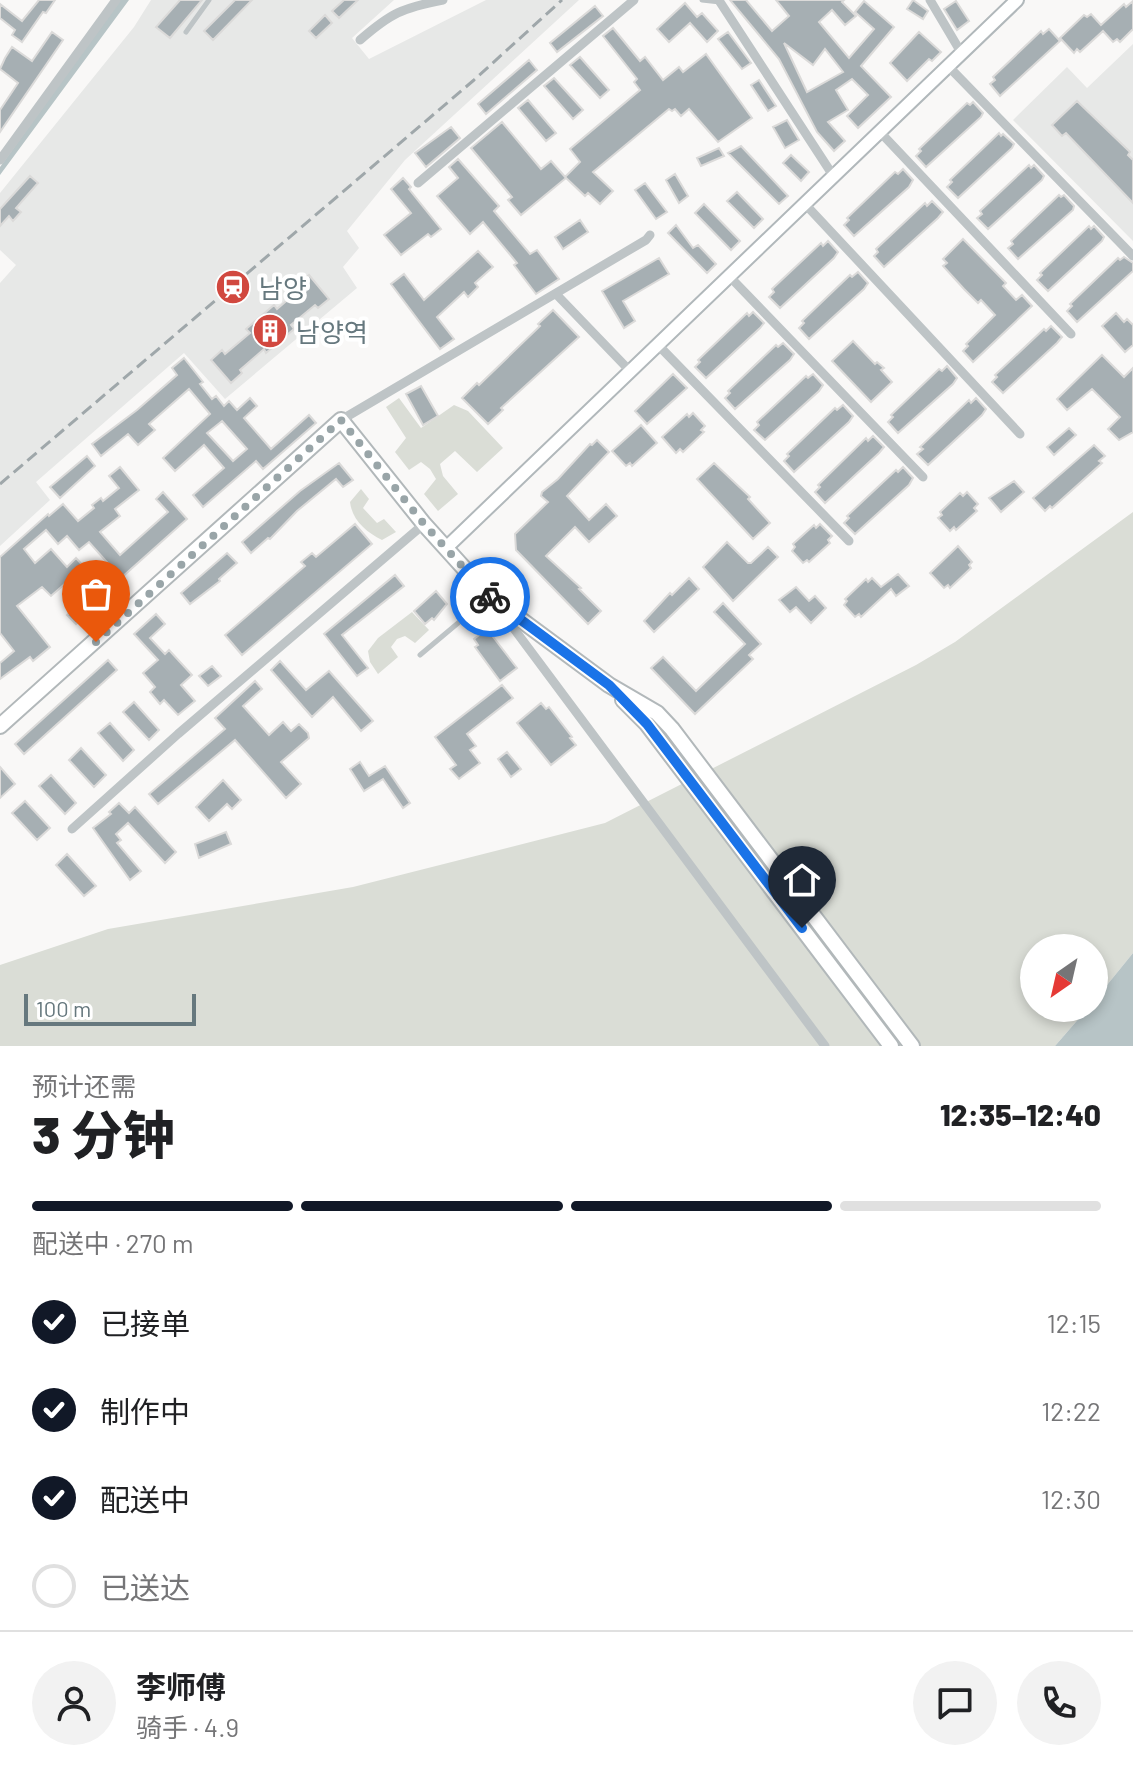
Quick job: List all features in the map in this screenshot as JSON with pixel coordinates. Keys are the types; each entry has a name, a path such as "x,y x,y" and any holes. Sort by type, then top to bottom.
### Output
{"main road":[{"path":"0,726 341,420 424,524 490,597 609,685 657,713 672,729 912,1046"},
{"path":"609,685 659,740 891,1046"}],"street":[{"path":"0,160 116,0"},
{"path":"360,40 401,9 443,0"},
{"path":"418,183 634,0"},
{"path":"930,0 962,54"},
{"path":"446,548 1017,0"},
{"path":"721,1 834,177"},
{"path":"948,66 1133,256"},
{"path":"880,132 1071,334"},
{"path":"805,204 1020,434"},
{"path":"341,420 650,235"},
{"path":"730,277 923,477"},
{"path":"556,294 631,372"},
{"path":"659,346 849,541"},
{"path":"72,829 424,524"},
{"path":"490,597 825,1046"}],"lane":[{"path":"186,32 209,0"},
{"path":"702,0 721,1"},
{"path":"420,655 490,597"}],"shaded area":[{"path":"120,0 129,0 0,175 0,167"},
{"path":"151,0 394,0 352,38 369,59 486,0 579,0 405,160 347,231 359,248 343,267 357,288 225,399 184,353 36,482 50,500 0,546 0,283 16,265 0,250 0,193 134,27"},
{"path":"1133,44 1133,241 1013,120 1067,67 1087,88"},
{"path":"399,398 421,428 454,405 468,411 503,448 477,472 455,451 440,464 443,476 458,494 438,511 424,494 436,479 430,469 421,462 409,470 395,452 406,438 386,407"},
{"path":"361,489 369,499 363,508 377,523 384,519 396,532 382,540 361,525 350,502"},
{"path":"1133,512 1133,953 1108,984 1108,934 1020,934 1020,1022 1076,1022 1055,1046 0,1046 0,965 108,929 353,887 605,823 916,665 955,642"},
{"path":"412,612 429,630 415,643 405,636 397,639 391,647 398,657 378,674 370,662 368,651 378,638"},
{"path":"1133,953 1133,1046 1055,1046 1076,1022 1108,1022 1108,984"}],"building":[{"path":"39,0 55,0 22,42 12,35 15,30 0,18 0,4 22,21"},
{"path":"180,0 202,0 170,38 156,27"},
{"path":"235,0 252,0 213,40 204,31"},
{"path":"344,0 358,0 339,18 332,11"},
{"path":"730,0 746,0 772,31 789,16 776,0 844,0 842,2 856,16 845,25 832,10 819,22 849,58 874,29 855,12 864,1 894,27 861,66 891,97 858,128 847,116 868,95 852,79 836,90 848,110 828,122 845,141 834,151 817,132 779,59","holes":["784,43 813,65 825,49 843,72 807,92"]},
{"path":"913,0 928,11 923,19 907,9"},
{"path":"956,1 969,21 957,30 944,9"},
{"path":"1133,1 1133,29 1120,42 1117,39 1113,42 1103,31 1080,52 1077,49 1074,53 1060,38 1084,15 1087,17 1091,14 1101,25 1124,4 1126,7"},
{"path":"685,3 697,17 702,13 718,31 707,42 690,23 669,42 657,29"},
{"path":"595,6 603,16 557,52 550,43"},
{"path":"325,15 332,23 316,38 309,31"},
{"path":"613,28 640,61 645,57 663,80 679,67 683,72 706,54 752,118 718,142 689,109 681,116 675,109 669,109 593,172 613,191 600,204 588,193 585,196 565,177 580,162 570,149 640,90 634,82 637,79 603,36"},
{"path":"1049,29 1060,41 1000,96 990,84 995,80 993,77 1041,31 1043,34"},
{"path":"52,32 63,40 0,132 0,110 18,83 0,69 5,58 12,47 32,61"},
{"path":"728,32 751,63 742,69 718,39"},
{"path":"919,32 941,52 932,61 929,59 907,81 890,63"},
{"path":"580,57 609,90 600,98 570,65"},
{"path":"529,60 537,70 486,114 478,104"},
{"path":"554,78 583,110 573,119 544,86"},
{"path":"759,80 776,106 768,111 751,85"},
{"path":"528,100 556,133 546,141 518,108"},
{"path":"1077,101 1130,152 1128,155 1133,160 1133,203 1066,133 1062,136 1052,125"},
{"path":"973,102 983,113 981,117 926,167 916,156 921,151 919,149 967,103 970,105"},
{"path":"787,120 799,140 785,148 773,127"},
{"path":"502,122 541,169 551,161 566,178 521,215 508,200 512,197 471,148"},
{"path":"451,127 460,138 426,167 415,153"},
{"path":"999,133 1014,144 1012,148 958,198 947,187 952,182 950,180"},
{"path":"741,146 788,196 779,204 728,153"},
{"path":"719,148 724,156 701,166 697,158"},
{"path":"791,155 809,172 801,181 783,163"},
{"path":"458,159 499,206 494,211 530,254 537,250 559,279 536,294 514,265 517,263 483,222 470,234 437,196 458,178 449,167"},
{"path":"1029,165 1031,168 1034,165 1044,176 1042,180 988,229 977,218 982,214 980,211"},
{"path":"903,169 913,180 909,187 854,236 844,225 849,220 847,218 895,172 898,174"},
{"path":"675,174 688,196 679,203 666,180"},
{"path":"30,176 38,183 16,208 21,212 13,221 9,216 0,226 0,209"},
{"path":"403,178 441,229 431,237 428,234 401,255 384,235 411,213 391,189"},
{"path":"645,183 667,212 656,219 635,190"},
{"path":"737,192 763,219 754,228 727,201"},
{"path":"1059,195 1064,195 1074,206 1073,210 1018,259 1008,248 1013,244 1011,241"},
{"path":"932,201 943,212 884,267 874,256 878,252 876,249 925,203 927,206"},
{"path":"704,204 740,241 731,250 695,213"},
{"path":"580,220 588,232 563,249 555,237"},
{"path":"676,225 693,248 698,245 716,264 707,273 668,233"},
{"path":"1089,226 1091,229 1094,226 1104,237 1102,241 1048,291 1037,280 1042,275 1040,273"},
{"path":"963,239 1006,283 1003,286 1016,300 1022,295 1032,306 973,362 963,351 968,346 966,344 995,315 981,300 978,303 943,266 947,263 943,259"},
{"path":"828,241 838,252 834,258 780,308 769,297 774,292 772,289 821,243 823,246"},
{"path":"478,251 493,267 475,283 478,287 468,297 464,292 437,317 454,339 440,349 391,284 404,274 424,300"},
{"path":"1124,257 1133,263 1133,271 1077,322 1067,311 1072,306 1070,304 1118,258"},
{"path":"659,258 669,274 623,301 635,321 624,328 602,291"},
{"path":"858,272 868,283 864,289 809,339 799,328 804,323 802,321 850,275 852,277"},
{"name":"남양역","path":"309,275 329,299 318,308 315,305 291,325 294,329 266,353 264,349 240,370 242,373 231,383 211,360 222,350 225,354 250,333 246,329 274,305 277,309 300,289 297,285"},
{"path":"553,310 579,337 501,408 503,410 488,424 462,398 477,383 479,385"},
{"path":"753,312 764,323 706,378 695,367 700,362 698,360 747,313 749,316"},
{"path":"1116,313 1124,322 1127,319 1133,325 1133,345 1125,352 1102,326"},
{"path":"1051,326 1062,337 1003,393 992,382 997,377 995,375"},
{"path":"853,341 875,364 877,362 884,368 881,370 892,382 871,402 832,361"},
{"path":"783,343 794,354 790,360 735,409 725,398 730,393 728,391 776,345 778,347"},
{"path":"1102,355 1124,377 1133,368 1133,432 1119,440 1108,429 1120,417 1092,389 1067,410 1057,399"},
{"path":"184,358 212,399 216,396 224,406 229,401 237,410 250,398 257,406 244,418 271,449 309,415 316,423 263,469 256,461 203,507 193,495 224,468 204,445 175,471 163,458 210,414 189,389 149,424 155,430 138,445 128,434 101,456 92,444 177,375 172,368","holes":["222,421 247,449 233,461 207,433"]},
{"path":"947,366 957,378 953,384 898,433 888,422 893,417 891,415 939,369 942,371"},
{"path":"673,374 687,388 647,424 635,411"},
{"path":"813,374 823,385 819,391 765,440 754,430 759,425 757,422 806,376 808,378"},
{"path":"421,386 438,416 423,425 406,394"},
{"path":"976,398 986,409 982,415 928,465 917,454 923,449 920,447 969,400 971,403"},
{"path":"843,405 853,416 849,422 794,472 784,461 789,456 787,454 835,408 837,410"},
{"path":"693,413 705,426 701,430 704,432 683,452 680,449 676,453 662,437 687,414 689,417"},
{"path":"641,425 657,443 632,466 630,463 626,466 612,451"},
{"path":"1069,428 1076,435 1054,455 1047,447"},
{"path":"873,436 884,447 825,503 815,492 820,487 818,485 866,438 868,441"},
{"path":"597,440 609,452 567,496 589,520 606,504 617,516 589,542 575,527 546,556 601,611 588,624 516,550 515,534 548,502 541,496 542,492"},
{"path":"1094,445 1105,456 1099,461 1102,463 1045,511 1033,498"},
{"path":"87,456 95,466 60,498 50,487"},
{"path":"339,463 353,480 343,487 336,479 251,553 242,542 300,491"},
{"path":"714,463 750,497 748,499 770,523 753,539 697,479"},
{"path":"120,467 139,490 115,509 120,516 100,532 120,555 168,512 156,499 163,492 187,519 121,578 89,542 79,550 67,536 58,544 46,530 24,549 35,563 51,549 67,567 76,558 109,594 76,624 67,615 91,593 75,575 51,596 42,587 17,606 50,647 33,661 30,657 0,679 0,663 14,651 0,633 0,557 63,504 78,521 94,508 92,505 101,498 103,501 119,488 109,476"},
{"path":"903,467 913,478 909,485 855,534 844,523 849,518 847,516"},
{"path":"1014,481 1024,492 1001,512 989,498"},
{"path":"967,492 978,504 974,508 977,511 956,530 954,527 950,531 938,518 942,515 940,512 960,493 963,496"},
{"path":"355,524 372,544 242,655 225,635 305,566 301,562 312,553 316,557"},
{"path":"820,524 832,536 828,540 830,543 809,562 803,563 792,551 795,547 793,544 814,525 816,528"},
{"path":"727,542 748,563 768,547 778,557 733,601 703,567"},
{"path":"958,546 972,562 969,565 971,568 950,588 948,585 944,588 930,573"},
{"path":"227,553 237,563 190,604 181,593"},
{"path":"898,574 909,586 896,596 891,589 861,617 859,614 855,617 844,605 845,599 866,579 868,582 872,578 881,587"},
{"path":"395,575 404,586 342,635 368,668 357,676 324,634"},
{"path":"689,578 699,589 654,632 644,621"},
{"path":"796,587 809,601 815,596 826,608 811,623 796,607 790,612 779,600"},
{"path":"436,591 447,604 434,620 432,618 425,624 414,611"},
{"path":"723,603 761,644 749,655 753,659 695,714 651,668 663,657 696,691 745,644 714,612"},
{"path":"156,614 165,624 150,638 165,654 169,650 192,675 181,685 195,701 178,715 164,700 160,704 150,692 155,687 143,673 158,660 134,634"},
{"path":"487,629 517,668 500,681 475,647 478,645 474,639"},
{"path":"108,660 117,670 24,754 15,744"},
{"path":"280,661 306,690 329,671 373,721 361,731 333,697 312,717 271,670"},
{"path":"212,666 221,676 208,686 199,676"},
{"path":"255,681 262,689 243,706 269,735 283,722 291,731 299,724 308,733 309,738 281,762 301,784 286,798 235,740 158,804 149,794 225,729 215,718"},
{"path":"502,685 513,698 467,734 476,746 470,750 480,763 459,779 450,769 456,765 435,737"},
{"path":"134,702 159,730 149,740 123,712"},
{"path":"541,703 546,709 549,707 576,745 551,765 517,723"},
{"path":"110,723 134,750 123,761 98,733"},
{"path":"81,748 106,775 94,787 69,760"},
{"path":"507,752 521,769 511,777 498,759"},
{"path":"360,762 369,776 385,766 410,803 403,808 383,779 364,791 350,769"},
{"path":"0,767 15,784 0,798"},
{"path":"51,775 76,803 65,814 39,786"},
{"path":"223,780 241,800 232,809 227,804 209,821 196,807"},
{"path":"25,801 50,828 37,840 12,813"},
{"path":"119,803 129,813 135,807 176,852 165,863 128,823 116,834 121,840 117,843 141,871 130,880 93,828"},
{"path":"226,832 231,844 199,858 195,844"},
{"path":"67,854 96,886 84,896 56,865"}],"railway":[{"path":"0,484 474,80 562,0"}],"way so far":[{"path":"96,642 341,420 424,524 490,597"}],"place":[{"name":"남양","path":"233,287"},
{"name":"남양역","path":"270,331"}],"route":[{"path":"490,597 609,685 647,724 802,928"}]}
